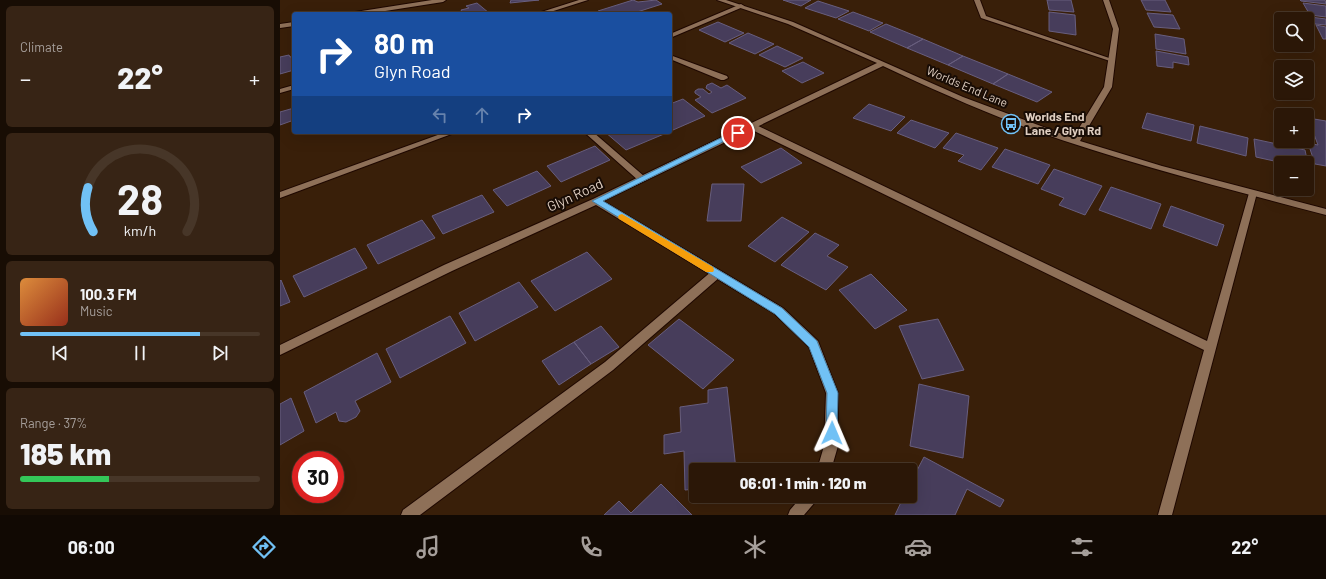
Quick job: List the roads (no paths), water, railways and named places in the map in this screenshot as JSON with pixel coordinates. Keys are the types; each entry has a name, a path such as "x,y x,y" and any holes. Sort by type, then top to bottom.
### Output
{"street":[{"path":"368,12 443,0"},
{"path":"545,12 585,0"},
{"name":"Worlds End Lane","path":"720,0 793,24 995,113 1176,173 1326,212"},
{"path":"977,0 983,17 1112,60"},
{"path":"1076,141 1108,87 1116,30 1106,0"},
{"path":"672,35 741,6"},
{"path":"280,26 292,24"},
{"path":"672,58 724,78"},
{"name":"Glyn Road","path":"280,350 448,268 596,201 881,64"},
{"path":"280,91 292,88"},
{"path":"751,126 1210,348"},
{"path":"280,195 448,134"},
{"path":"590,134 642,179"},
{"path":"1165,515 1253,193"},
{"path":"596,201 779,311 814,344 832,393 831,446 826,463"},
{"path":"408,515 609,366 716,274"},
{"path":"795,515 805,503"}],"place":[{"name":"Worlds End Lane / Glyn Rd","path":"1011,124"}]}
